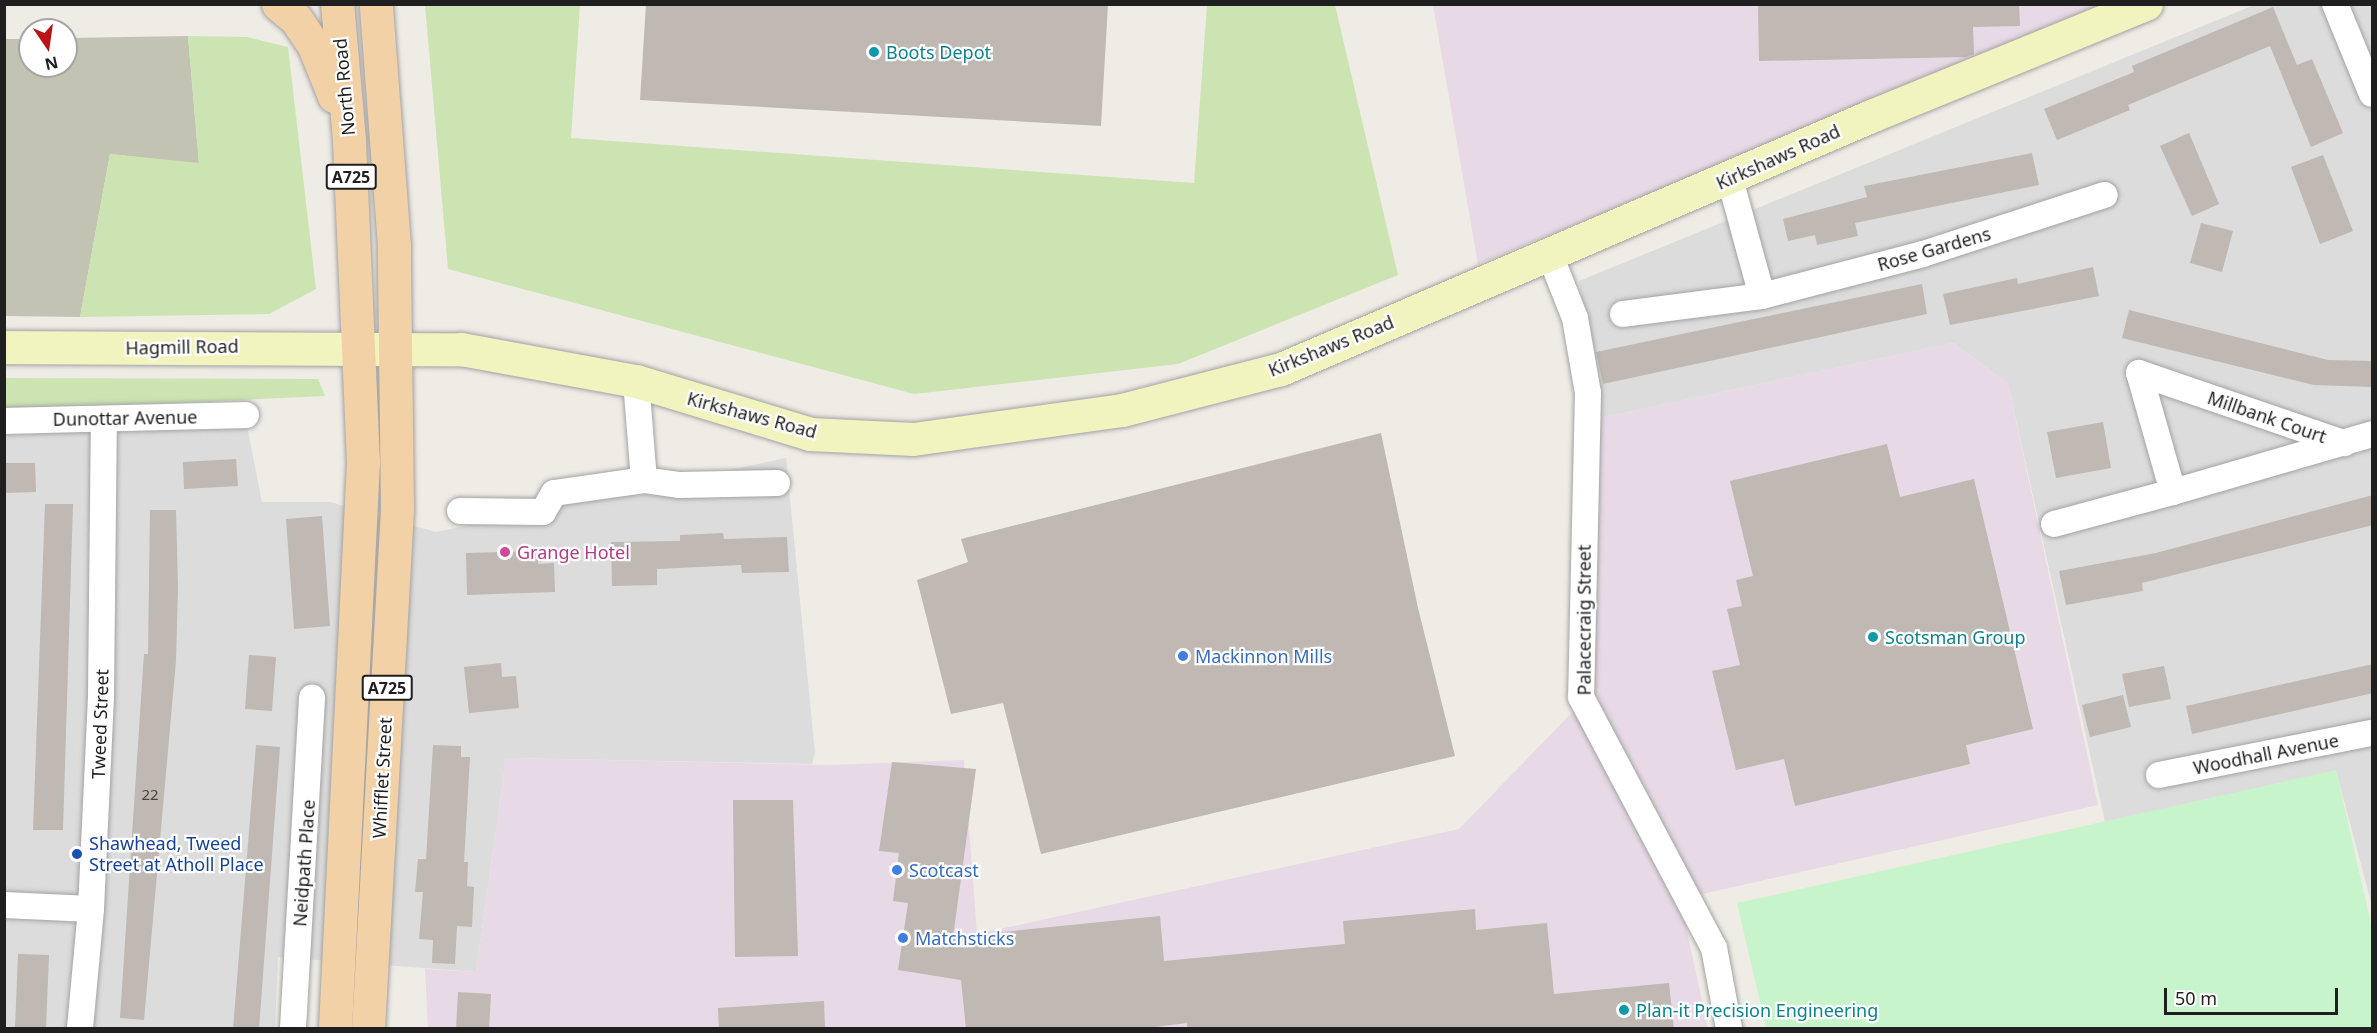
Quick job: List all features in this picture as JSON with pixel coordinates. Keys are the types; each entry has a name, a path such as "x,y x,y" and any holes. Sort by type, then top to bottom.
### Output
{"main road":[{"name":"A725","path":"278,4 296,19 314,46 350,140"},
{"name":"North Road","path":"337,4 350,140 360,349"},
{"name":"North Road","path":"376,4 394,246 398,348"},
{"name":"Whifflet Street","path":"368,1029 397,509 398,348"},
{"name":"Whifflet Street","path":"335,1029 363,503 360,349"}],"street":[{"name":"Kirkshaws Road","path":"398,348 461,349 636,381 810,434 913,439 1027,425 1122,410 1281,369 1730,179 1871,116 2146,4"},
{"path":"2335,4 2373,94"},
{"path":"1730,179 1762,296"},
{"name":"Rose Gardens","path":"1623,314 1762,296 1923,254 2105,195"},
{"name":"Palacecraig Street","path":"1550,255 1575,318 1588,393 1581,697 1714,948 1729,1029"},
{"name":"Hagmill Road","path":"4,347 398,348"},
{"name":"Millbank Court","path":"2173,492 2139,373 2344,443"},
{"path":"636,381 644,480"},
{"name":"Dunottar Avenue","path":"4,421 246,415"},
{"name":"Tweed Street","path":"80,1029 91,909 102,674 104,419"},
{"path":"2344,443 2373,434"},
{"name":"Millbank Court","path":"2054,524 2344,443"},
{"path":"460,511 543,512 554,493 644,480 680,485 777,483"},
{"name":"Neidpath Place","path":"293,1029 312,698"},
{"name":"Woodhall Avenue","path":"2159,775 2373,733"},
{"path":"4,905 91,909"}],"shaded area":[{"path":"1433,5 2107,5 1478,264"},
{"path":"2254,5 2372,5 2372,906 2336,771 2105,822 2008,383 1953,343 1599,418 1579,281"},
{"path":"188,36 199,164 110,154 80,317 5,316 5,39 18,39 18,78 78,78 78,38"},
{"path":"1953,343 2008,383 2098,805 1680,899 1708,1028 428,1028 425,969 476,972 506,758 829,765 964,760 977,934 1459,829 1593,691 1599,418"},
{"path":"247,426 262,502 330,502 436,532 786,458 815,753 812,764 506,758 476,972 278,957 275,1028 5,1028 4,435"}],"green space":[{"path":"425,5 580,5 571,138 1194,183 1207,5 1335,5 1398,275 1178,364 914,394 448,269"},
{"path":"188,36 247,37 288,47 316,289 269,314 80,317 110,154 199,163"},
{"path":"4,378 318,379 325,396 5,411"},
{"path":"2336,770 2372,928 2372,1028 1766,1028 1737,903"}],"building":[{"name":"Boots Depot","path":"646,4 1108,4 1101,126 640,100"},
{"path":"1758,4 2019,4 2020,26 1973,27 1974,54 1966,57 1759,61"},
{"path":"2273,7 2297,65 2312,59 2343,133 2311,147 2270,46 2128,105 2130,110 2057,140 2044,109 2134,72 2132,66"},
{"path":"2189,133 2219,204 2192,216 2160,146"},
{"path":"2032,153 2039,185 1855,223 1858,236 1817,245 1815,235 1788,241 1783,219 1867,197 1864,186"},
{"path":"2323,155 2353,231 2320,244 2291,167"},
{"path":"2201,223 2233,231 2222,272 2190,263"},
{"path":"2093,267 2099,296 1950,325 1943,294 2017,278 2018,284"},
{"path":"1922,284 1927,314 1603,384 1596,352"},
{"path":"2129,310 2328,360 2373,361 2373,387 2314,385 2122,338"},
{"path":"2103,422 2111,468 2056,478 2047,432"},
{"name":"Mackinnon Mills","path":"1381,433 1418,608 1455,756 1041,854 1003,703 951,714 917,580 968,562 961,539"},
{"name":"Scotsman Group","path":"1887,444 1900,497 1974,479 2033,729 1966,745 1970,764 1795,806 1784,759 1736,770 1712,671 1740,665 1727,609 1742,606 1736,580 1753,576 1730,481"},
{"path":"236,459 238,486 184,489 183,462"},
{"path":"4,463 35,463 36,492 4,493"},
{"path":"2373,495 2373,525 2142,583 2143,591 2066,605 2059,571 2156,553"},
{"path":"45,504 73,504 63,830 33,830"},
{"path":"150,510 176,510 178,587 176,661 144,1020 120,1018 144,654 148,654"},
{"path":"322,516 330,626 294,629 286,519"},
{"path":"723,533 724,539 787,537 789,572 742,573 741,565 657,569 657,585 612,586 611,542 680,541 680,535"},
{"path":"538,551 538,564 554,563 555,592 467,595 466,553"},
{"path":"249,655 276,657 272,711 245,709"},
{"path":"501,663 502,677 516,676 519,708 469,713 464,667"},
{"path":"2373,664 2373,693 2192,734 2186,706"},
{"path":"2164,666 2171,699 2129,707 2122,674"},
{"path":"2123,695 2131,727 2090,737 2082,705"},
{"path":"256,745 280,747 259,1029 233,1029"},
{"path":"433,745 461,746 461,757 470,757 464,862 468,862 467,886 474,887 472,927 457,926 455,964 432,963 433,940 419,939 423,892 415,892 418,859 426,859"},
{"path":"892,762 976,769 953,937 1160,916 1164,961 1345,944 1343,921 1475,909 1476,930 1547,923 1554,994 1669,983 1674,1029 1187,1029 1187,1023 1139,1029 966,1029 961,980 898,970 908,903 893,901 899,853 879,851"},
{"path":"733,800 793,800 798,956 735,957"},
{"path":"18,954 49,955 46,1029 15,1029"},
{"path":"458,992 491,994 489,1029 456,1029"},
{"path":"824,1001 825,1029 719,1029 718,1008"}],"place":[{"name":"Boots Depot","path":"874,52"},
{"name":"Grange Hotel","path":"505,552"},
{"name":"Scotsman Group","path":"1873,637"},
{"name":"Mackinnon Mills","path":"1183,656"},
{"name":"Shawhead, Tweed Street at Atholl Place","path":"77,854"},
{"name":"Scotcast","path":"897,870"},
{"name":"Matchsticks","path":"903,938"},
{"name":"Plan-it Precision Engineering","path":"1624,1010"}]}
